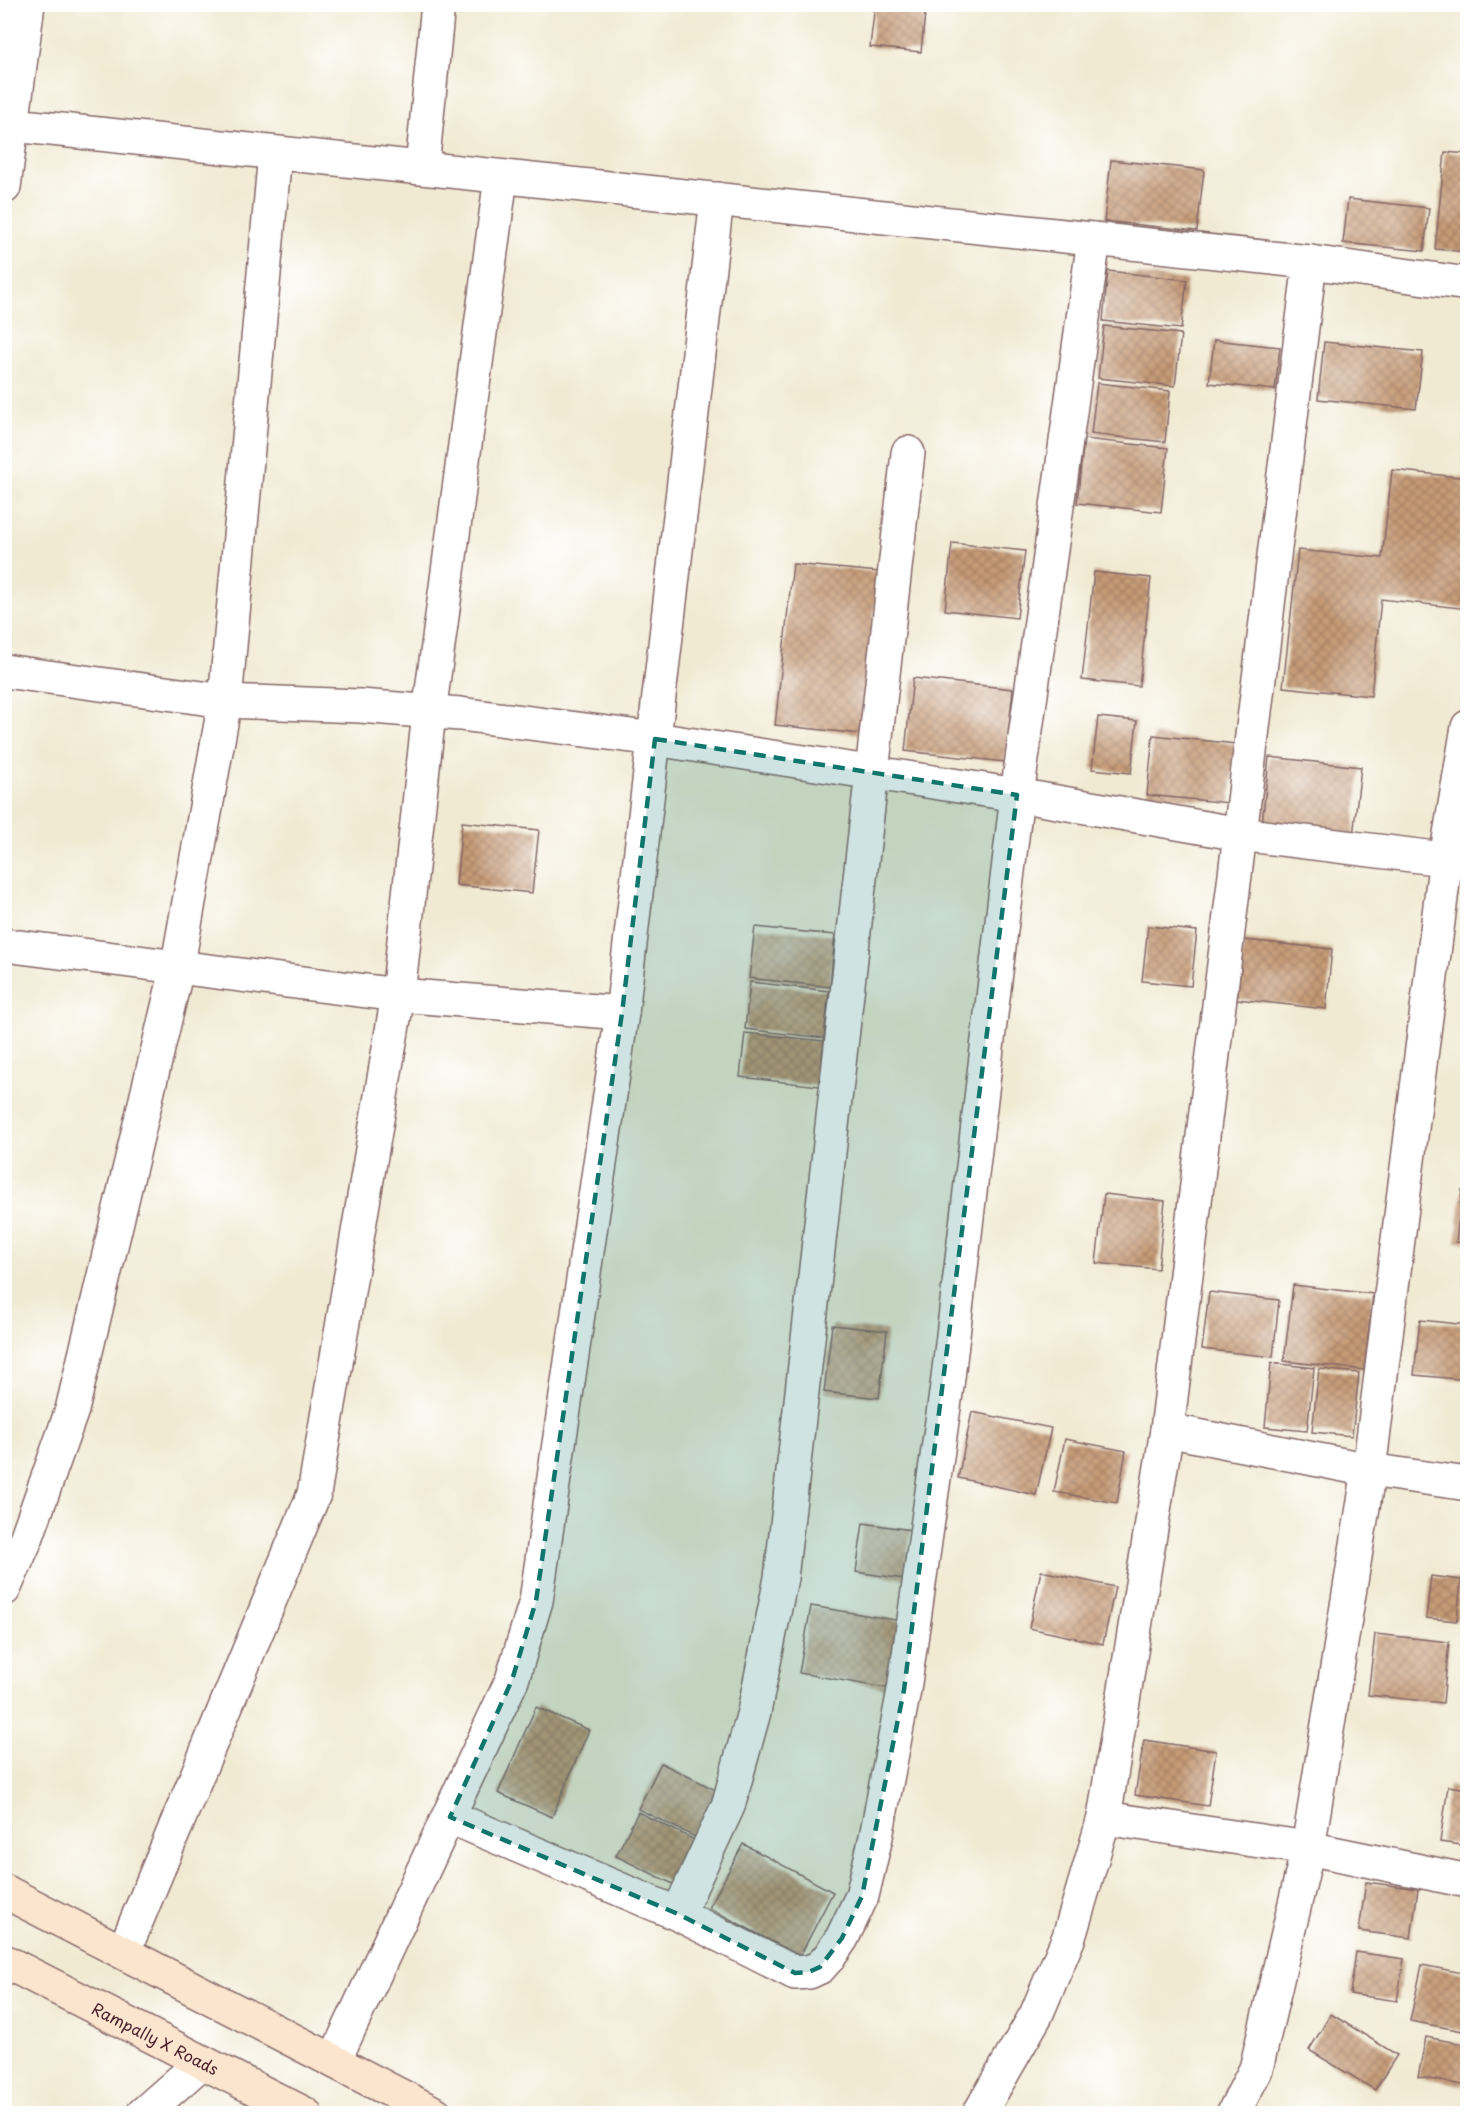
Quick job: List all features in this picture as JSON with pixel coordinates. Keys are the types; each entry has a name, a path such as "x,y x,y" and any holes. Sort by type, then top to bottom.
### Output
{"main road":[{"path":"4,1891 436,2114"},
{"name":"Rampally X Roads","path":"4,1961 305,2114"}],"street":[{"path":"4,187 8,125 28,4"},
{"path":"422,168 438,4"},
{"path":"8,125 1310,262 1467,284"},
{"path":"4,1589 26,1539 72,1410 177,969 225,701 275,153"},
{"path":"124,1952 314,1494 398,995 429,713 501,177"},
{"path":"334,2061 450,1817 512,1680 536,1601 622,1013 717,200"},
{"path":"450,1817 678,1914 795,1973 809,1972 825,1962 842,1938 862,1896 876,1837 913,1633 948,1374 1017,795 1094,239"},
{"path":"979,2114 1040,2005 1069,1937 1104,1818 1167,1430 1310,262"},
{"path":"678,1914 728,1806 754,1712 781,1578 908,453"},
{"path":"4,671 225,701 360,706 460,714 655,739 1017,795 1240,834 1457,860"},
{"path":"1233,2114 1256,2069 1308,1848 1369,1470 1457,860 1467,727"},
{"path":"4,945 177,969 398,995 622,1013"},
{"path":"1167,1430 1369,1470 1467,1484"},
{"path":"1104,1818 1308,1848 1467,1881"},
{"path":"143,2114 202,2062"}],"highlighted area":[{"path":"655,739 1017,795 904,1690 862,1896 842,1938 820,1967 809,1972 795,1973 678,1914 450,1817 512,1680 536,1601 622,1013"}],"building":[{"path":"875,4 926,4 921,52 870,47"},
{"path":"1445,152 1468,154 1468,252 1435,249"},
{"path":"1111,160 1204,170 1197,231 1104,221"},
{"path":"1348,199 1429,208 1424,251 1343,243"},
{"path":"1108,271 1187,280 1181,329 1103,321"},
{"path":"1104,326 1181,334 1175,386 1098,378"},
{"path":"1214,340 1280,347 1275,390 1209,383"},
{"path":"1324,342 1423,352 1416,409 1318,399"},
{"path":"1097,383 1170,391 1165,442 1091,434"},
{"path":"1084,439 1168,448 1161,512 1077,503"},
{"path":"1392,470 1468,478 1468,609 1381,599 1371,696 1283,687 1298,550 1382,558"},
{"path":"952,543 1025,551 1017,618 945,610"},
{"path":"793,564 879,572 861,734 775,725"},
{"path":"1094,572 1151,578 1139,686 1082,680"},
{"path":"913,678 1013,689 1005,762 905,751"},
{"path":"1098,717 1137,721 1131,773 1092,769"},
{"path":"1153,735 1236,744 1230,803 1147,795"},
{"path":"1269,757 1361,767 1352,845 1261,835"},
{"path":"462,822 539,830 532,893 456,885"},
{"path":"1148,926 1197,931 1191,986 1142,981"},
{"path":"755,927 835,935 830,987 749,978"},
{"path":"1244,940 1332,949 1326,1009 1237,999"},
{"path":"750,982 829,991 824,1038 745,1029"},
{"path":"745,1033 824,1041 819,1086 740,1077"},
{"path":"1462,1190 1468,1191 1468,1243 1456,1242"},
{"path":"1104,1194 1165,1201 1158,1269 1096,1263"},
{"path":"1293,1285 1373,1294 1364,1370 1284,1361"},
{"path":"1209,1292 1279,1300 1273,1357 1202,1349"},
{"path":"1420,1320 1468,1325 1468,1380 1414,1375"},
{"path":"832,1325 887,1331 879,1398 824,1392"},
{"path":"1271,1363 1314,1368 1307,1431 1265,1427"},
{"path":"1319,1369 1359,1373 1352,1436 1312,1432"},
{"path":"972,1412 1051,1428 1036,1495 958,1478"},
{"path":"1065,1439 1126,1451 1117,1503 1054,1492"},
{"path":"863,1523 911,1530 904,1579 856,1572"},
{"path":"1041,1571 1115,1587 1103,1644 1029,1628"},
{"path":"1431,1576 1461,1580 1457,1621 1426,1618"},
{"path":"811,1606 902,1621 891,1689 799,1673"},
{"path":"1375,1634 1449,1642 1443,1703 1368,1695"},
{"path":"536,1707 589,1730 552,1817 498,1793"},
{"path":"1144,1740 1216,1751 1208,1806 1135,1795"},
{"path":"661,1763 722,1793 699,1839 638,1809"},
{"path":"1448,1786 1468,1789 1468,1846 1440,1842"},
{"path":"638,1812 699,1842 677,1886 616,1856"},
{"path":"743,1844 833,1892 800,1956 709,1908"},
{"path":"1366,1882 1418,1889 1411,1938 1359,1931"},
{"path":"1356,1952 1404,1959 1397,2001 1350,1994"},
{"path":"1422,1965 1468,1974 1468,2032 1410,2021"},
{"path":"1331,2014 1397,2055 1375,2090 1309,2050"},
{"path":"1426,2037 1468,2045 1468,2086 1418,2077"}]}
